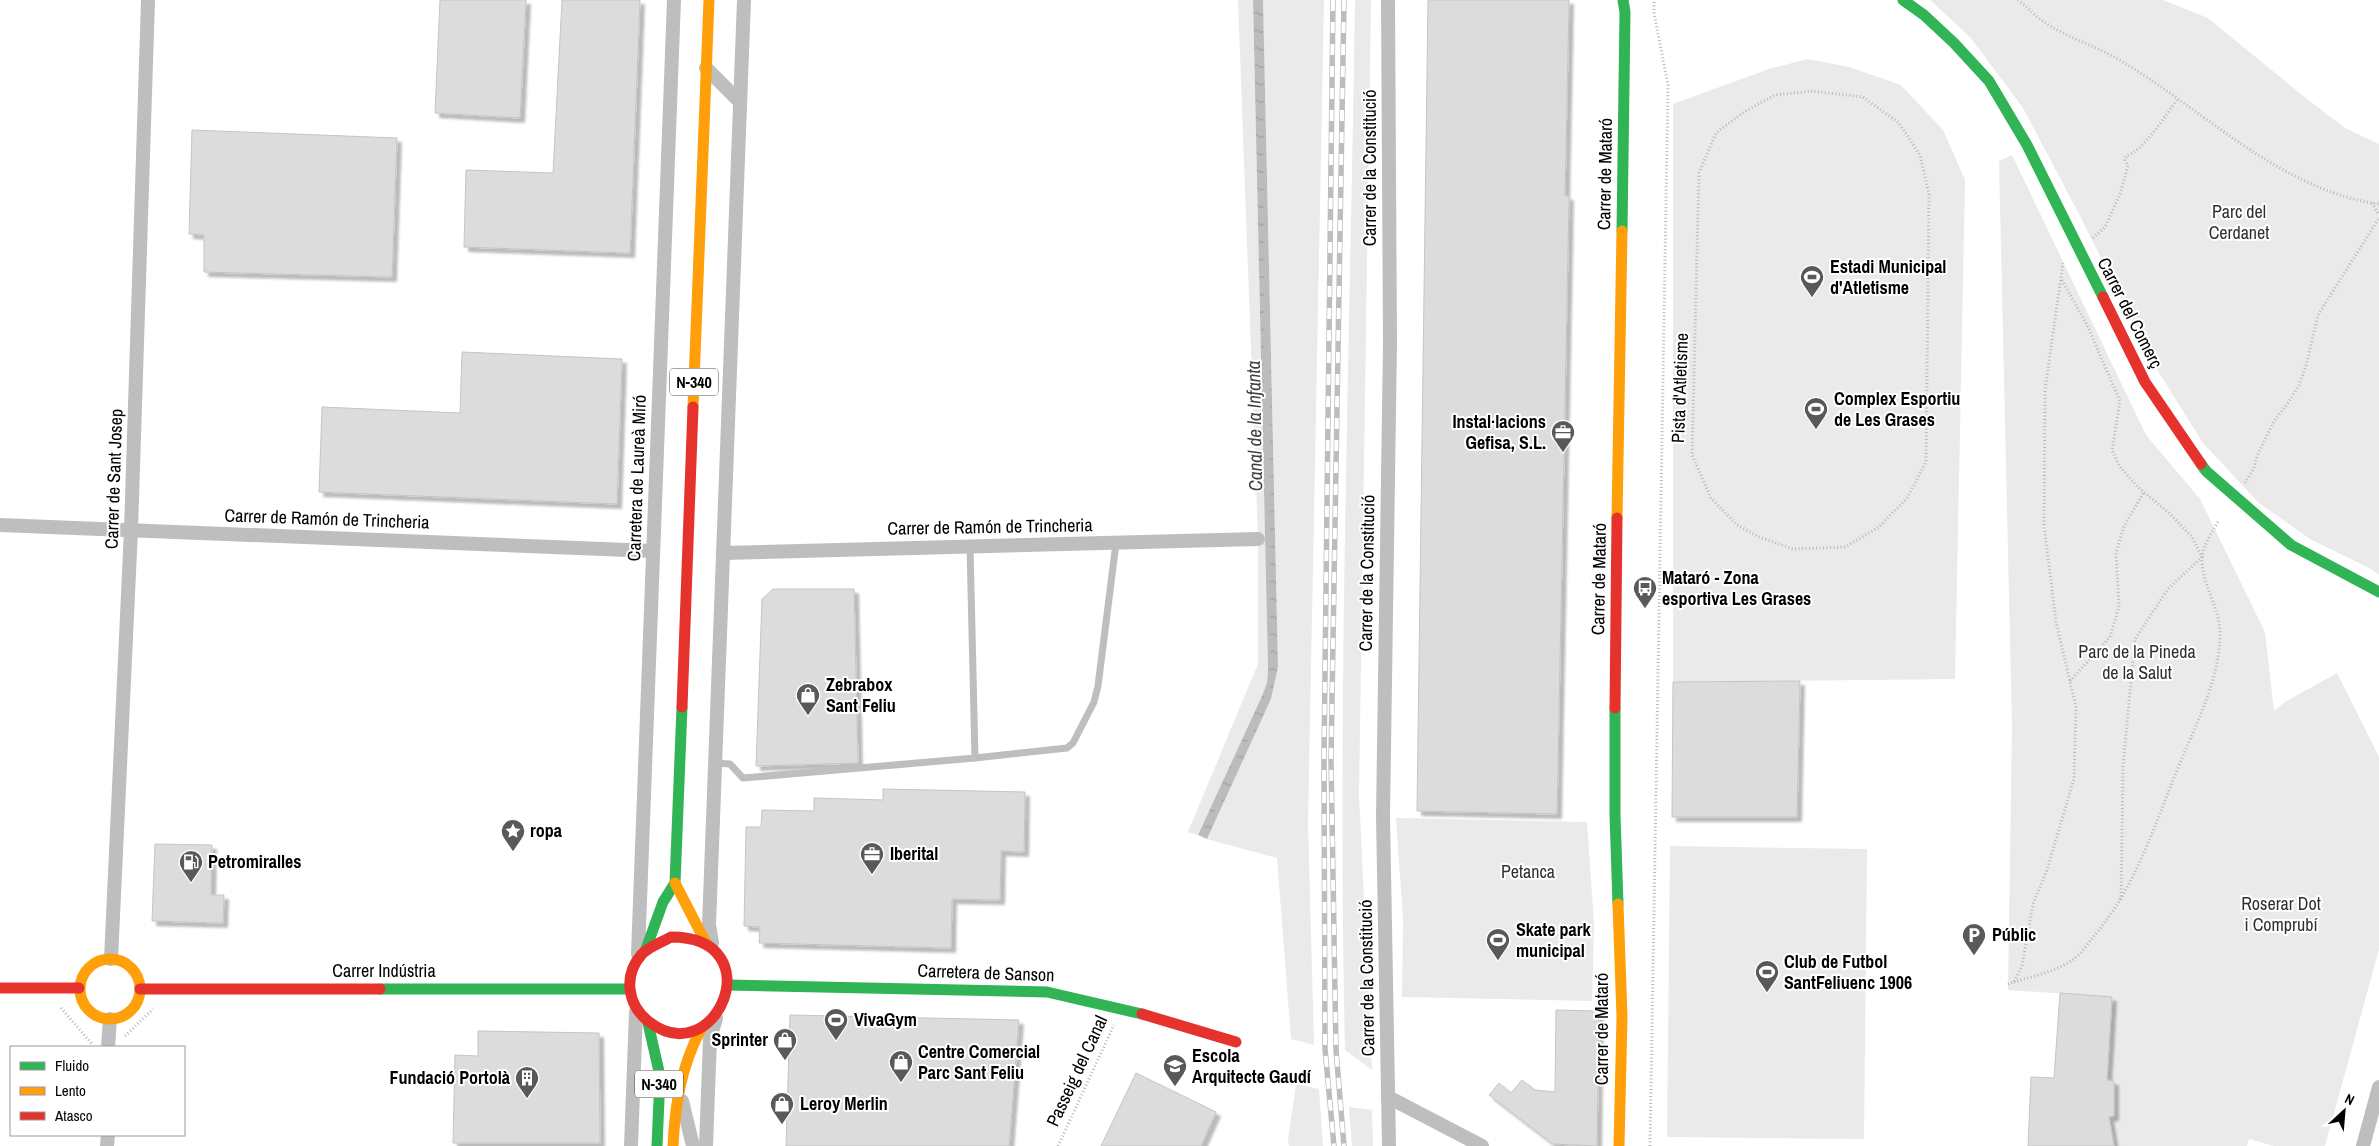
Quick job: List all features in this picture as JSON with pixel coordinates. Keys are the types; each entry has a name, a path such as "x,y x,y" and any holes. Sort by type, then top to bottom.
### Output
{"street":[{"name":"Carrer de Sant Josep","path":"111,959 131,530 148,0"},
{"name":"Carretera de Laureà Miró","path":"642,954 653,550 674,0"},
{"name":"N-340","path":"673,1146 678,1085 685,1061 702,1029 717,1015 724,1002 728,985 726,973 691,919 675,883 709,0"},
{"path":"711,949 709,925 744,0"},
{"name":"Carrer de la Constitució","path":"1388,0 1390,343 1383,806 1389,1146"},
{"name":"Carrer de Mataró","path":"1619,1146 1622,1017 1615,815 1616,609 1625,12 1623,0"},
{"name":"Carrer de Mataró","path":"1625,12 1631,0"},
{"name":"Carrer del Comerç","path":"1902,0 1924,15 1954,43 1988,81 2027,145 2145,382 2206,471 2291,545 2379,592"},
{"path":"706,68 740,102"},
{"name":"Carrer de Ramón de Trincheria","path":"0,525 653,550"},
{"name":"Carrer de Ramón de Trincheria","path":"723,553 1258,539"},
{"name":"N-340","path":"628,989 631,973 642,954 664,902 675,883"},
{"path":"642,954 657,941 671,936 688,937 711,949"},
{"path":"111,959 119,960 129,966 136,974 140,989 136,1007 121,1017 100,1018 90,1012 80,996 79,988 87,968 95,962 111,959"},
{"name":"Carretera de Sanson","path":"728,985 1047,992 1121,1008 1236,1042"},
{"path":"0,988 79,988"},
{"name":"Carrer Indústria","path":"140,989 628,989"},
{"path":"628,989 630,1000 636,1012 648,1023 669,1032 685,1034 702,1029"},
{"path":"631,1146 636,1012"},
{"path":"706,1146 710,1039 717,1015"},
{"path":"108,1046 110,1019"},
{"name":"N-340","path":"648,1023 660,1076 657,1146"},
{"path":"678,1085 694,1146"},
{"path":"2363,1146 2379,1087"},
{"path":"1388,1097 1482,1146"}],"lane":[{"path":"715,763 730,764 743,778 1067,748 1073,743 1094,702 1098,686 1116,543"},
{"path":"970,546 975,758"}],"path":[{"path":"1650,1146 1668,85 1654,13 1654,0"},
{"path":"2018,0 2045,22 2116,58 2177,100 2289,172 2343,196 2379,204"},
{"name":"Pista d'Atletisme","path":"1811,91 1863,97 1899,123 1920,155 1929,194 1926,462 1907,498 1879,527 1845,547 1793,549 1759,537 1737,525 1711,498 1692,455 1699,173 1716,134 1744,112 1775,95 1811,91"},
{"path":"2093,238 2104,227 2120,194 2128,166 2127,155 2133,154 2142,145 2177,100"},
{"path":"2244,485 2254,468 2257,456 2274,421 2299,385 2306,366 2318,315 2377,226 2379,217 2372,203"},
{"path":"2014,982 2022,966 2033,904 2047,870 2074,779 2076,707 2050,585 2044,525 2045,390 2052,327 2062,279 2064,256"},
{"path":"2008,984 2050,970 2075,958 2109,918 2121,900 2142,861 2210,694 2220,634 2202,558 2192,537 2120,467 2112,450 2120,401 2087,325 2062,279"},
{"path":"2070,681 2088,664 2110,637 2118,607 2116,553 2124,526 2144,492"},
{"path":"2121,900 2123,766 2135,639 2168,589 2202,558 2218,520"},
{"path":"54,1008 63,1008 91,1044"},
{"name":"Passeig del Canal","path":"1058,1146 1121,1008"}],"green space":[{"path":"1238,0 1253,0 1268,670 1267,683 1262,696 1198,835 1188,832 1258,664 1258,539"},
{"path":"1263,0 1324,0 1308,822 1314,1045 1291,1039 1277,858 1207,839 1271,699 1278,667"},
{"path":"1355,0 1371,0 1359,795 1372,1070 1345,1050 1342,788 1343,656"},
{"name":"Parc del Cerdanet","path":"1930,0 2163,0 2208,18 2345,128 2379,144 2379,575 2373,570 2310,539 2259,503 2203,443 2153,363 2080,216 2023,108 1970,37"},
{"name":"Complex Esportiu de Les Grases","path":"1807,59 1849,67 1901,85 1943,130 1965,180 1955,679 1673,682 1673,104 1769,69"},
{"name":"Parc de la Pineda de la Salut","path":"2012,155 2146,435 2200,499 2265,632 2274,711 2285,702 2337,673 2379,757 2379,949 2325,1146 2274,1146 2249,1139 2247,1146 2114,1146 2109,1117 2114,1116 2114,1081 2107,1080 2112,997 2008,990 2012,726 1999,161"},
{"name":"Petanca","path":"1396,818 1587,822 1594,924 1592,1001 1402,997 1403,919"},
{"name":"Club de Futbol SantFeliuenc 1906","path":"1670,846 1867,849 1864,1139 1667,1137"},
{"path":"1296,1084 1319,1089 1323,1146 1289,1146 1288,1140"},
{"path":"1349,1107 1372,1110 1373,1146 1352,1146"}],"water":[{"path":"1253,0 1263,0 1278,667 1271,699 1207,839 1198,835 1262,696 1267,683 1268,670"}],"building":[{"path":"440,0 526,0 520,118 435,113"},
{"path":"562,0 640,0 630,253 464,247 466,170 553,173"},
{"path":"1428,0 1569,0 1565,196 1569,196 1557,814 1417,811"},
{"path":"192,130 397,138 392,277 204,272 204,235 189,234"},
{"path":"462,352 622,359 617,504 319,492 322,407 460,413"},
{"name":"Zebrabox Sant Feliu","path":"773,589 854,589 858,763 756,766 762,599"},
{"path":"1800,681 1797,817 1672,817 1673,682"},
{"name":"Iberital","path":"883,789 1025,792 1024,852 1001,851 1000,900 952,899 951,948 759,943 760,927 744,926 746,827 761,827 762,810 814,811 814,798 883,800"},
{"name":"Petromiralles","path":"155,844 212,845 211,895 224,895 223,923 152,921"},
{"path":"2060,993 2112,997 2107,1080 2114,1081 2114,1116 2109,1117 2114,1146 2028,1146 2031,1077 2054,1078"},
{"path":"1556,1010 1599,1011 1597,1146 1553,1144 1489,1095 1499,1083 1511,1093 1522,1080 1535,1090 1555,1092"},
{"name":"Centre Comercial Parc Sant Feliu","path":"790,1015 1019,1020 1009,1146 786,1146"},
{"name":"Fundació Portolà","path":"478,1031 599,1033 600,1143 453,1143 455,1055 478,1056"},
{"path":"1136,1073 1216,1112 1201,1146 1101,1146"}],"railway":[{"path":"1333,0 1324,758 1325,1049 1334,1146"},
{"path":"1344,0 1331,759 1336,1050 1344,1146"}],"traffic: fast":[{"path":"1622,231 1625,12 1623,0"},
{"path":"1903,0 1924,15 1954,43 1989,81 2027,145 2103,297"},
{"path":"2201,464 2206,471 2291,545 2379,592"},
{"path":"646,949 663,902 675,883 682,707"},
{"path":"1615,708 1615,815 1618,904"},
{"path":"728,985 1047,992 1142,1014"},
{"path":"380,989 628,989"},
{"path":"648,1023 660,1076 657,1146"}],"traffic: slow":[{"path":"693,407 709,0"},
{"path":"1617,518 1622,231"},
{"path":"675,883 707,945"},
{"path":"1618,904 1622,1017 1619,1146"},
{"path":"104,959 116,959 127,964 135,972 140,983 140,989 138,1001 127,1014 116,1019 104,1019 93,1014 85,1006 80,995 80,983 85,972 93,964 104,959"},
{"path":"673,1146 675,1115 680,1086 688,1057 701,1029"}],"traffic: jam":[{"path":"2103,297 2145,382 2201,464"},
{"path":"682,707 693,407"},
{"path":"1615,708 1617,518"},
{"path":"671,937 702,943 720,958 727,978 724,999 712,1018 695,1031 673,1033 648,1021 641,1014 632,998 630,980 636,962 648,949 671,937"},
{"path":"0,988 79,988"},
{"path":"140,989 380,989"},
{"path":"1142,1014 1236,1042"}],"place":[{"name":"Estadi Municipal d'Atletisme","path":"1812,298"},
{"name":"Complex Esportiu de Les Grases","path":"1816,430"},
{"name":"Instal·lacions Gefisa, S.L.","path":"1563,453"},
{"name":"Mataró - Zona esportiva Les Grases","path":"1645,609"},
{"name":"Zebrabox Sant Feliu","path":"808,716"},
{"name":"ropa","path":"513,852"},
{"name":"Iberital","path":"872,875"},
{"name":"Petromiralles","path":"191,883"},
{"name":"Públic","path":"1974,956"},
{"name":"Skate park municipal","path":"1498,961"},
{"name":"Club de Futbol SantFeliuenc 1906","path":"1767,993"},
{"name":"VivaGym","path":"836,1041"},
{"name":"Sprinter","path":"785,1061"},
{"name":"Centre Comercial Parc Sant Feliu","path":"901,1083"},
{"name":"Escola Arquitecte Gaudí","path":"1175,1087"},
{"name":"Fundació Portolà","path":"527,1099"},
{"name":"Leroy Merlin","path":"782,1125"}],"water label":[{"name":"Canal de la Infanta","path":"1254,426"}],"park label":[{"name":"Roserar Dot i Comprubí","path":"2281,914"}]}
